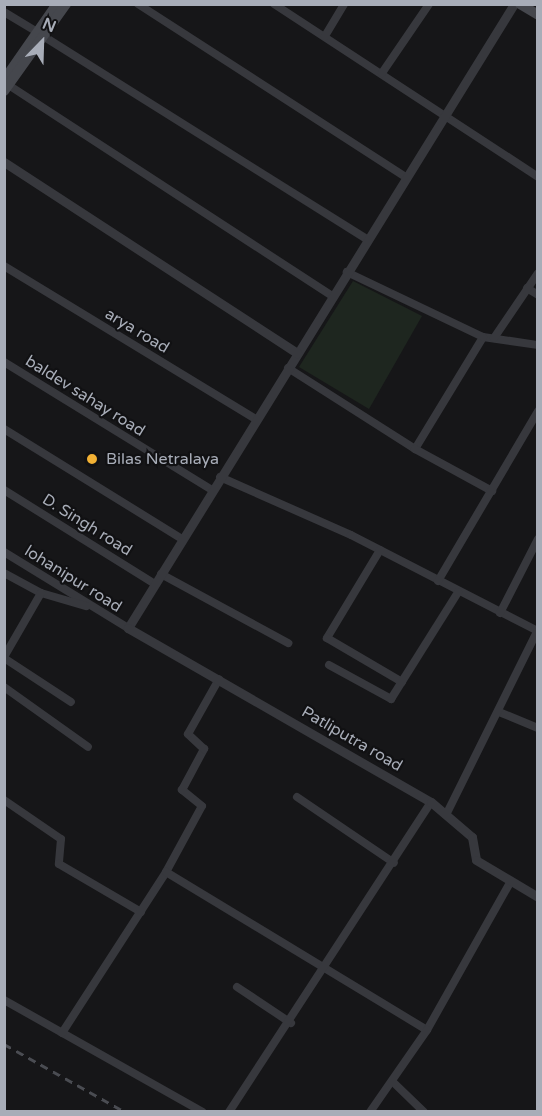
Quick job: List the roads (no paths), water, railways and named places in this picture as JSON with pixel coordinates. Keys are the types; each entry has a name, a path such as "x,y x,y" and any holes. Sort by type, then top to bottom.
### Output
{"main road":[{"path":"6,85 57,4"},
{"path":"6,85 9,65 66,4"},
{"path":"520,4 537,15"}],"street":[{"path":"138,4 405,177"},
{"path":"274,4 537,177"},
{"path":"325,36 344,4"},
{"path":"382,73 429,4"},
{"path":"128,628 442,114 514,4"},
{"path":"4,12 367,239"},
{"path":"6,85 332,296"},
{"path":"4,162 297,353"},
{"name":"arya road","path":"4,266 256,419"},
{"path":"347,272 483,337 537,345"},
{"path":"494,338 537,273"},
{"path":"528,288 537,295"},
{"path":"415,449 483,337"},
{"name":"baldev sahay road","path":"4,362 213,490"},
{"path":"288,368 415,449 492,491"},
{"path":"438,581 537,411"},
{"path":"4,429 182,539"},
{"path":"220,477 380,550 537,632 446,815"},
{"name":"D. Singh road","path":"4,490 155,584"},
{"path":"500,613 537,539"},
{"path":"380,550 327,638 402,682"},
{"name":"lohanipur road","path":"4,552 128,628"},
{"path":"4,573 41,593 93,607"},
{"path":"161,574 288,643"},
{"path":"329,665 391,699 458,592"},
{"path":"41,593 4,657 71,702"},
{"name":"Patliputra road","path":"128,628 431,802 472,837 476,860 537,897"},
{"path":"62,1033 166,872 202,806 182,790 204,749 188,734 219,679"},
{"path":"4,687 88,747"},
{"path":"499,712 537,728"},
{"path":"297,797 394,863"},
{"path":"4,800 61,839 58,864 141,912"},
{"path":"229,1112 291,1023 324,967 394,863 431,802"},
{"path":"166,872 427,1030"},
{"path":"370,1112 427,1030 511,881"},
{"path":"237,987 291,1023"},
{"path":"4,1000 203,1112"},
{"path":"393,1082 424,1112"}],"railway":[{"path":"4,1044 125,1112"}],"place":[{"name":"Bilas Netralaya","path":"92,459"}]}
